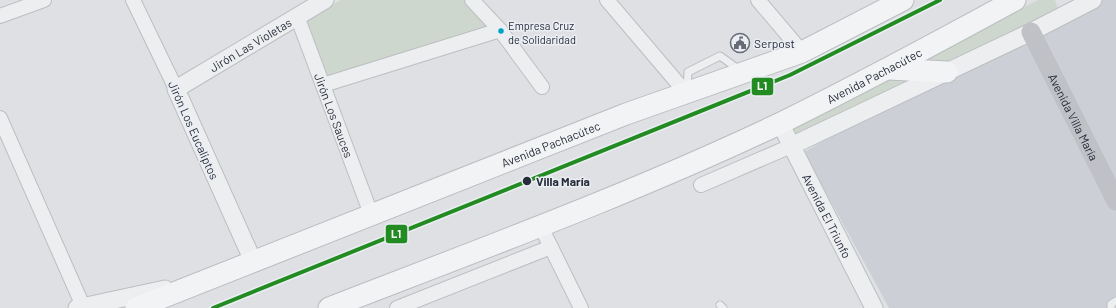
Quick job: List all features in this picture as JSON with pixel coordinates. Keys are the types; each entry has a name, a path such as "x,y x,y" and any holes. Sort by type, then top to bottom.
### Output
{"main road":[{"name":"Avenida Pachacútec","path":"136,308 253,260 626,114 687,94 802,52 903,0"},
{"name":"Avenida Pachacútec","path":"329,308 668,173 780,123 889,68 1015,0"},
{"name":"Avenida Villa María","path":"1031,32 1116,201"},
{"path":"889,68 948,72"}],"street":[{"path":"0,16 44,0"},
{"name":"Jirón Los Eucaliptos","path":"133,0 176,89 253,260"},
{"name":"Jirón Las Violetas","path":"176,89 325,0"},
{"path":"472,0 500,30 542,87"},
{"path":"607,0 687,94"},
{"path":"758,0 802,52"},
{"path":"701,185 791,146 948,72 1093,0"},
{"name":"Jirón Los Sauces","path":"297,16 371,214"},
{"path":"323,84 500,30"},
{"path":"0,118 80,307"},
{"name":"Avenida El Triunfo","path":"780,123 874,308"},
{"path":"540,225 581,308"},
{"path":"397,308 551,247"},
{"name":"Avenida Pachacútec","path":"80,307 197,283"}],"lane":[{"path":"1111,308 1111,304 1116,301"}],"shaded area":[{"path":"341,0 464,0 490,28 326,76 306,20"},
{"path":"1038,0 1055,0 1058,9 797,136 791,125"},
{"path":"1075,0 1116,0 1116,303 1108,308 889,308 804,152"}],"transit line":[{"name":"L1","path":"213,308 790,75 940,0"}],"place":[{"name":"Empresa Cruz de Solidaridad","path":"501,31"},
{"name":"Serpost","path":"740,43"},
{"name":"Villa María","path":"527,181"}]}
